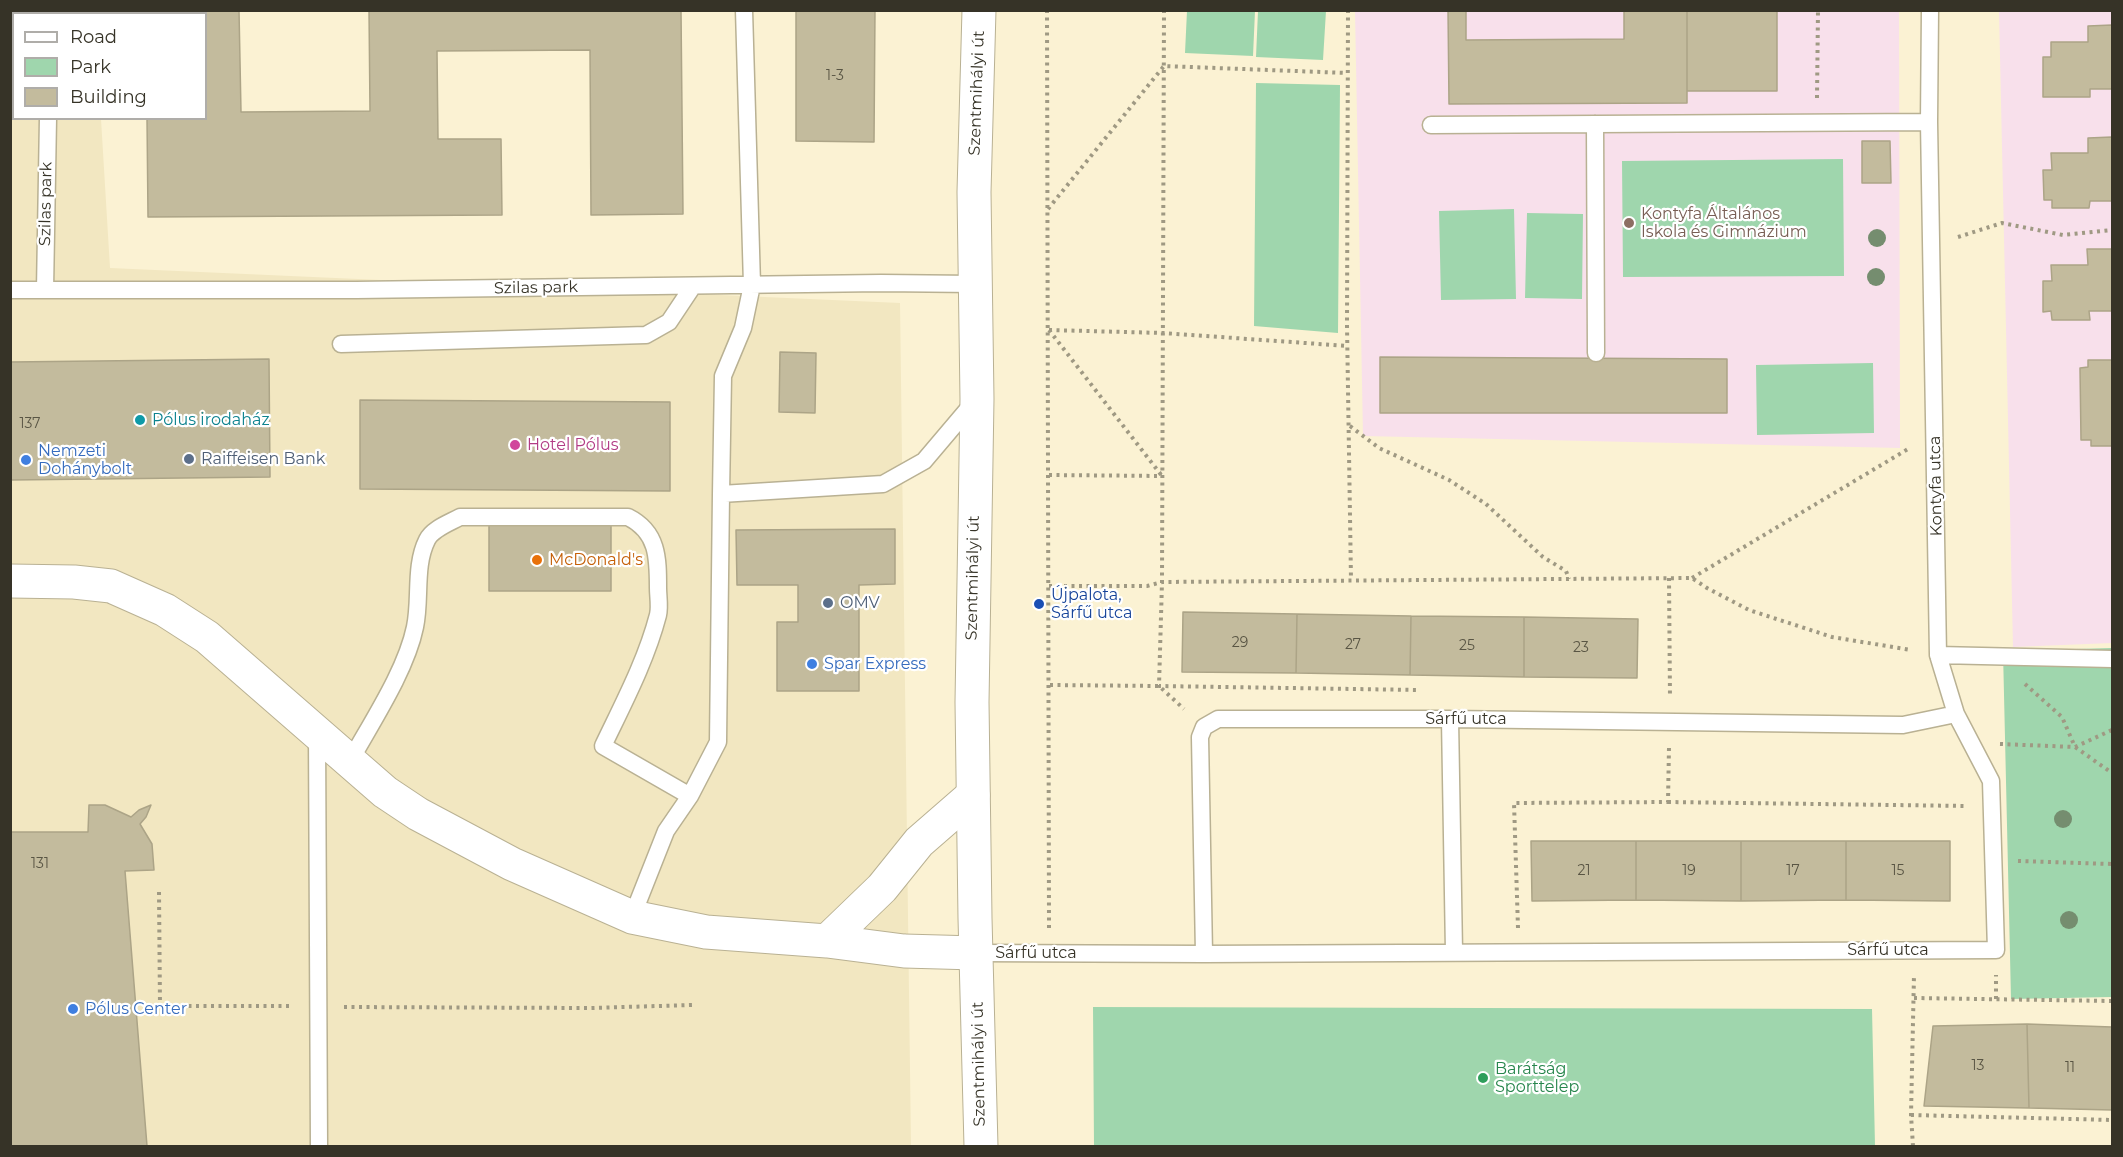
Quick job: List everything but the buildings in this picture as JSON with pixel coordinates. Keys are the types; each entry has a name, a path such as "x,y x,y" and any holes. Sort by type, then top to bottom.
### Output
{"street":[{"name":"Szentmihályi út","path":"979,10 974,192 977,399 972,609 973,795 981,1146"},
{"path":"10,581 74,582 111,586 165,610 207,637 385,792 418,813 512,864 632,917 706,932 827,941 904,951 976,953"},
{"path":"827,941 882,888 919,842 973,795"}],"lane":[{"path":"632,917 666,831 690,796 718,742 723,376 743,328 752,285 744,10"},
{"name":"Kontyfa utca","path":"1930,10 1929,122 1938,655 1956,714 1991,781 1996,950"},
{"name":"Szilas park","path":"45,290 48,120"},
{"path":"1431,125 1929,122"},
{"path":"1595,124 1596,353"},
{"name":"Szilas park","path":"10,290 356,290 881,283 975,284"},
{"path":"341,344 646,335 669,322 693,286"},
{"path":"721,494 883,484 924,461 977,399"},
{"path":"350,763 394,682 410,645 416,625 421,558 427,538 440,527 460,517 628,517 640,523 652,538 658,558 659,612 644,657 603,746 690,796"},
{"path":"1938,655 2112,659"},
{"name":"Sárfű utca","path":"1204,727 1218,719 1450,719 1903,725 1956,714"},
{"path":"1450,719 1454,952"},
{"path":"1204,727 1200,737 1204,954"},
{"path":"317,733 319,1146"},
{"name":"Sárfű utca","path":"976,953 1996,950"}],"path":[{"path":"1047,10 1049,953"},
{"path":"1164,10 1160,686 1204,727"},
{"path":"1348,10 1351,580"},
{"path":"1816,123 1818,10"},
{"path":"1048,209 1164,66"},
{"path":"1164,66 1347,73"},
{"path":"1931,245 2002,223 2063,235 2112,230"},
{"path":"1049,330 1163,333 1348,346"},
{"path":"1049,330 1162,476"},
{"path":"1349,425 1379,448 1449,480 1486,504 1544,557 1566,571 1569,579"},
{"path":"1049,586 1147,586 1162,582 1692,578 1935,432"},
{"path":"1049,475 1162,476"},
{"path":"1668,802 1669,578"},
{"path":"1692,578 1749,610 1832,636 1938,655"},
{"path":"1996,656 1997,666 2023,683 2062,717 2075,747 2112,772"},
{"path":"1050,685 1421,690"},
{"path":"1971,743 2075,747 2112,730"},
{"path":"1519,952 1514,802 1992,807"},
{"path":"1993,860 2112,864"},
{"path":"159,892 160,1006 591,1008 692,1005"},
{"path":"1913,1146 1911,1115 1915,950"},
{"path":"1914,998 2112,1001"},
{"path":"1911,1115 2112,1120"}],"shaded area":[{"path":"10,11 94,11 12,12 12,120 101,120 110,268 900,303 911,1146 11,1146"},
{"name":"Kontyfa Általános Iskola és Gimnázium","path":"1355,11 1899,11 1900,448 1363,436"},
{"path":"1999,11 2112,11 2112,643 2013,647"}],"green space":[{"path":"1187,11 1255,11 1253,56 1185,53"},
{"path":"1258,11 1326,11 1323,60 1256,57"},
{"path":"1256,83 1340,85 1338,333 1254,326"},
{"path":"1843,159 1844,276 1623,277 1622,161"},
{"path":"1514,209 1516,299 1441,300 1439,211"},
{"path":"1527,213 1583,214 1582,299 1525,298"},
{"path":"1873,363 1874,433 1757,435 1756,365"},
{"path":"2112,648 2112,997 2011,999 2003,651"},
{"name":"Barátság Sporttelep","path":"1093,1007 1872,1009 1875,1146 1094,1146"}],"place":[{"name":"Kontyfa Általános Iskola és Gimnázium","path":"1629,223"},
{"name":"Pólus irodaház","path":"140,420"},
{"name":"Hotel Pólus","path":"515,445"},
{"name":"Raiffeisen Bank","path":"189,459"},
{"name":"Nemzeti Dohánybolt","path":"26,460"},
{"name":"McDonald's","path":"537,560"},
{"name":"OMV","path":"828,603"},
{"name":"Újpalota, Sárfű utca","path":"1039,604"},
{"name":"Spar Express","path":"812,664"},
{"name":"Pólus Center","path":"73,1009"},
{"name":"Barátság Sporttelep","path":"1483,1078"}]}
